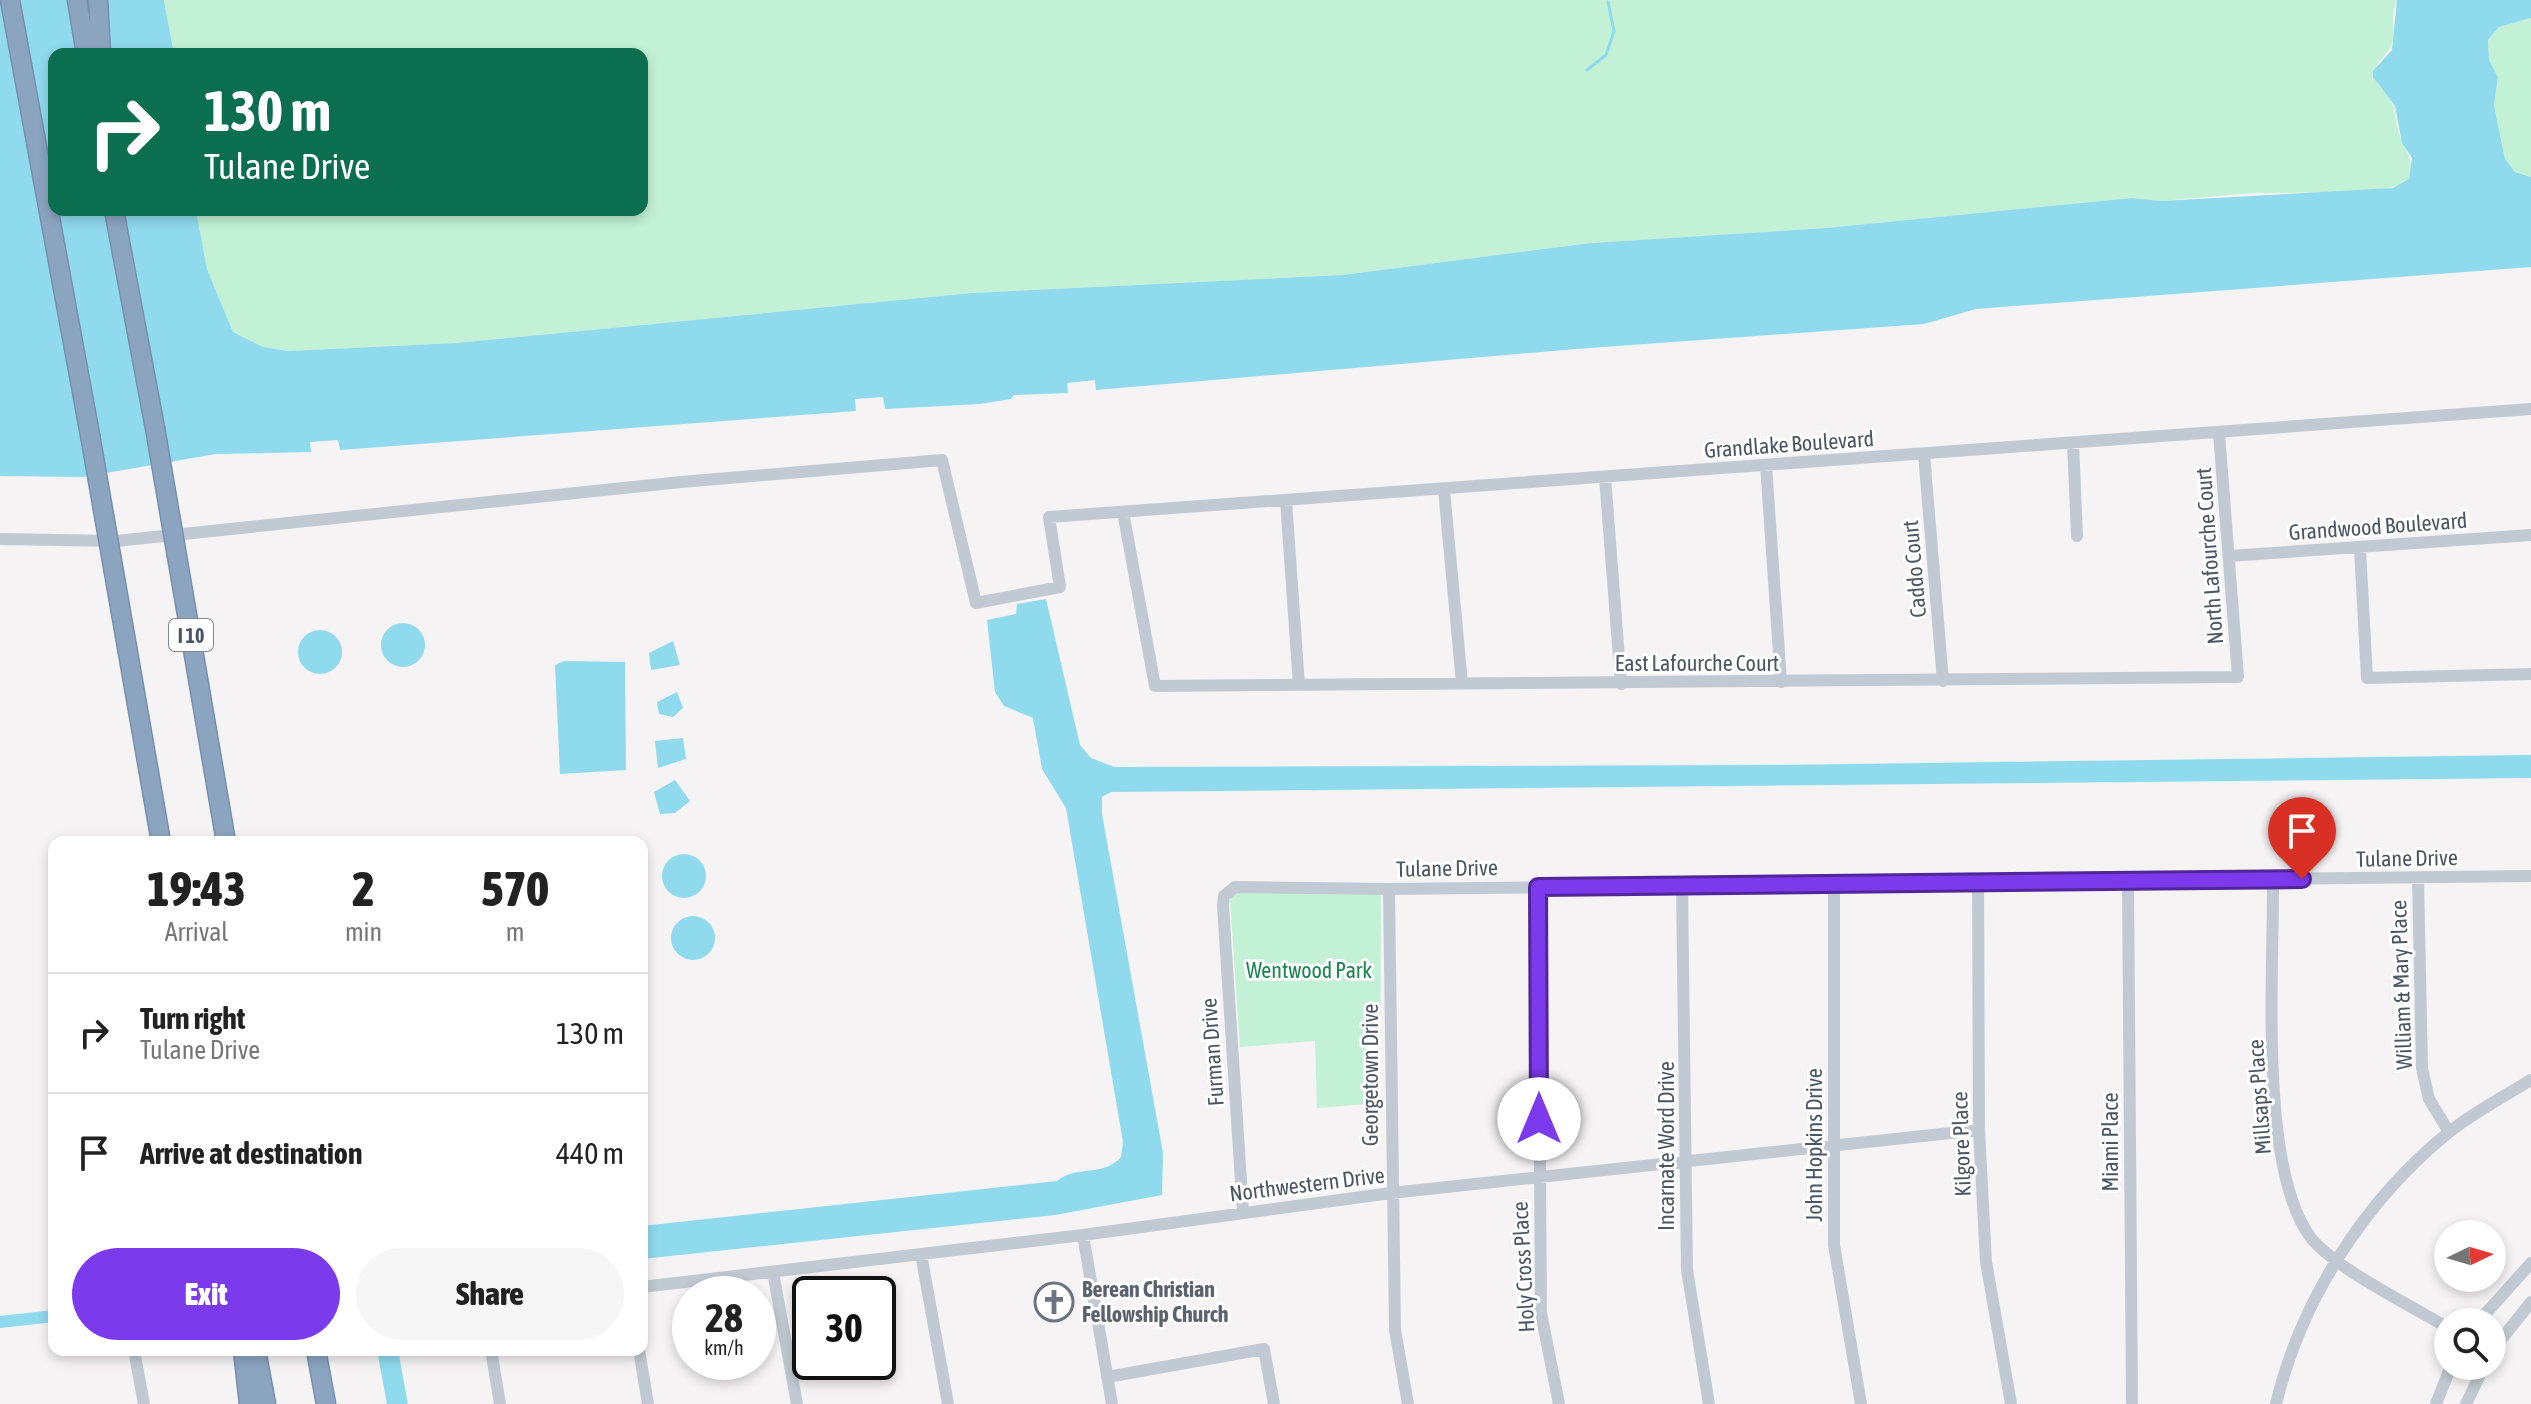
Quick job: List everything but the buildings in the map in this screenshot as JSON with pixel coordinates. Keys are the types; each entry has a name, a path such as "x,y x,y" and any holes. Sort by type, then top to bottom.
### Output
{"highway":[{"path":"10,0 48,212"},
{"path":"77,0 85,48"},
{"path":"98,0 101,48"},
{"path":"49,216 160,836"},
{"name":"I 10","path":"115,216 225,836"},
{"path":"244,1356 249,1404"},
{"path":"257,1356 266,1404"},
{"path":"317,1356 326,1404"}],"street":[{"name":"Grandlake Boulevard","path":"0,539 116,541 681,482 942,460 976,603 1060,587 1049,517 2531,409"},
{"name":"North Lafourche Court","path":"2219,433 2238,677"},
{"path":"2073,443 2077,536"},
{"name":"Caddo Court","path":"1924,454 1943,681"},
{"path":"1766,465 1781,682"},
{"path":"1605,477 1621,684"},
{"path":"1444,490 1462,683"},
{"path":"1286,501 1299,685"},
{"name":"East Lafourche Court","path":"1123,512 1155,686 2238,677"},
{"name":"Grandwood Boulevard","path":"2229,556 2531,535"},
{"path":"2360,549 2367,678 2531,674"},
{"name":"Tulane Drive","path":"1228,890 1243,886 1389,889 2531,876"},
{"name":"William & Mary Place","path":"2418,878 2422,1069 2429,1099 2449,1132"},
{"name":"Millsaps Place","path":"2273,879 2276,1123 2286,1180 2296,1209 2312,1239 2337,1261 2434,1320"},
{"name":"Kilgore Place","path":"1978,881 1979,1130 1986,1262 2011,1404"},
{"name":"Miami Place","path":"2128,881 2132,1404"},
{"name":"John Hopkins Drive","path":"1834,885 1834,1245 1861,1404"},
{"name":"Incarnate Word Drive","path":"1682,886 1688,1160 1687,1270 1709,1404"},
{"name":"Holy Cross Place","path":"1538,887 1541,1313 1559,1404"},
{"name":"Georgetown Drive","path":"1389,889 1395,1330 1408,1404"},
{"name":"Furman Drive","path":"1228,890 1223,906 1243,1212"},
{"path":"2276,1404 2298,1337 2337,1261 2376,1206 2409,1167 2449,1132 2531,1080"},
{"name":"Northwestern Drive","path":"648,1286 1083,1235 1391,1193 1979,1130"},
{"path":"1083,1235 1112,1404"},
{"path":"921,1254 948,1404"},
{"path":"2491,1308 2531,1263"},
{"path":"773,1272 797,1404"},
{"path":"2506,1333 2531,1302"},
{"path":"1107,1377 1264,1349 1274,1404"},
{"path":"135,1356 144,1404"},
{"path":"492,1356 500,1404"},
{"path":"640,1356 648,1404"},
{"path":"2436,1404 2445,1380"},
{"path":"2466,1404 2477,1380"}],"green space":[{"path":"164,0 2397,0 2391,46 2378,62 2378,85 2393,107 2411,168 2409,179 2402,185 2368,192 2253,193 2161,201 2132,198 1826,228 1591,243 1342,275 972,293 456,343 288,351 263,347 233,332 207,269 197,216 648,216 648,48 173,48"},
{"path":"2531,18 2531,177 2515,172 2505,159 2494,105 2498,77 2489,60 2488,40 2499,27"},
{"name":"Wentwood Park","path":"1381,892 1380,1103 1317,1108 1315,1041 1240,1047 1230,898 1238,893"}],"water":[{"path":"0,0 164,0 173,48 48,48 48,216 197,216 207,269 233,332 263,347 288,351 456,343 972,293 1342,275 1591,243 1826,228 2132,198 2161,201 2393,188 2409,179 2412,158 2402,143 2395,106 2373,77 2373,71 2392,50 2397,0 2531,0 2531,18 2499,27 2488,40 2489,60 2498,77 2494,105 2505,159 2515,172 2531,177 2531,267 1976,309 1924,324 1576,349 1096,390 1095,380 1067,383 1068,393 1014,395 1011,399 980,404 885,409 883,397 855,399 856,411 340,450 338,440 310,442 311,452 216,454 83,477 0,476"},
{"path":"1046,599 1080,745 1091,758 1114,767 1773,765 2531,755 2531,778 1111,792 1102,797 1102,814 1163,1153 1162,1195 1055,1215 648,1258 648,1225 1057,1181 1073,1173 1106,1167 1121,1157 1123,1142 1066,808 1042,769 1033,718 1004,706 995,692 987,620 1016,614 1017,604"},
{"path":"403,623 419,629 425,645 419,661 403,667 387,661 381,645 387,629"},
{"path":"320,630 336,636 342,652 336,668 320,674 304,668 298,652 304,636"},
{"path":"673,641 680,665 651,670 649,653"},
{"path":"564,661 625,662 626,770 560,774 555,665"},
{"path":"677,692 683,708 673,717 659,714 657,702"},
{"path":"683,738 686,759 658,768 655,741"},
{"path":"675,780 690,801 675,813 660,814 654,792"},
{"path":"684,854 700,860 706,876 700,892 684,898 668,892 662,876 668,860"},
{"path":"693,916 709,922 715,938 709,954 693,960 677,954 671,938 677,922"},
{"path":"378,1356 399,1356 408,1404 387,1404"}],"waterway":[{"path":"1587,70 1606,55 1614,31 1608,2"},
{"path":"0,1322 48,1317"}],"place":[{"name":"Berean Christian Fellowship Church","path":"1054,1302"}],"route":[{"path":"1539,1119 1538,887 2302,879"}]}
